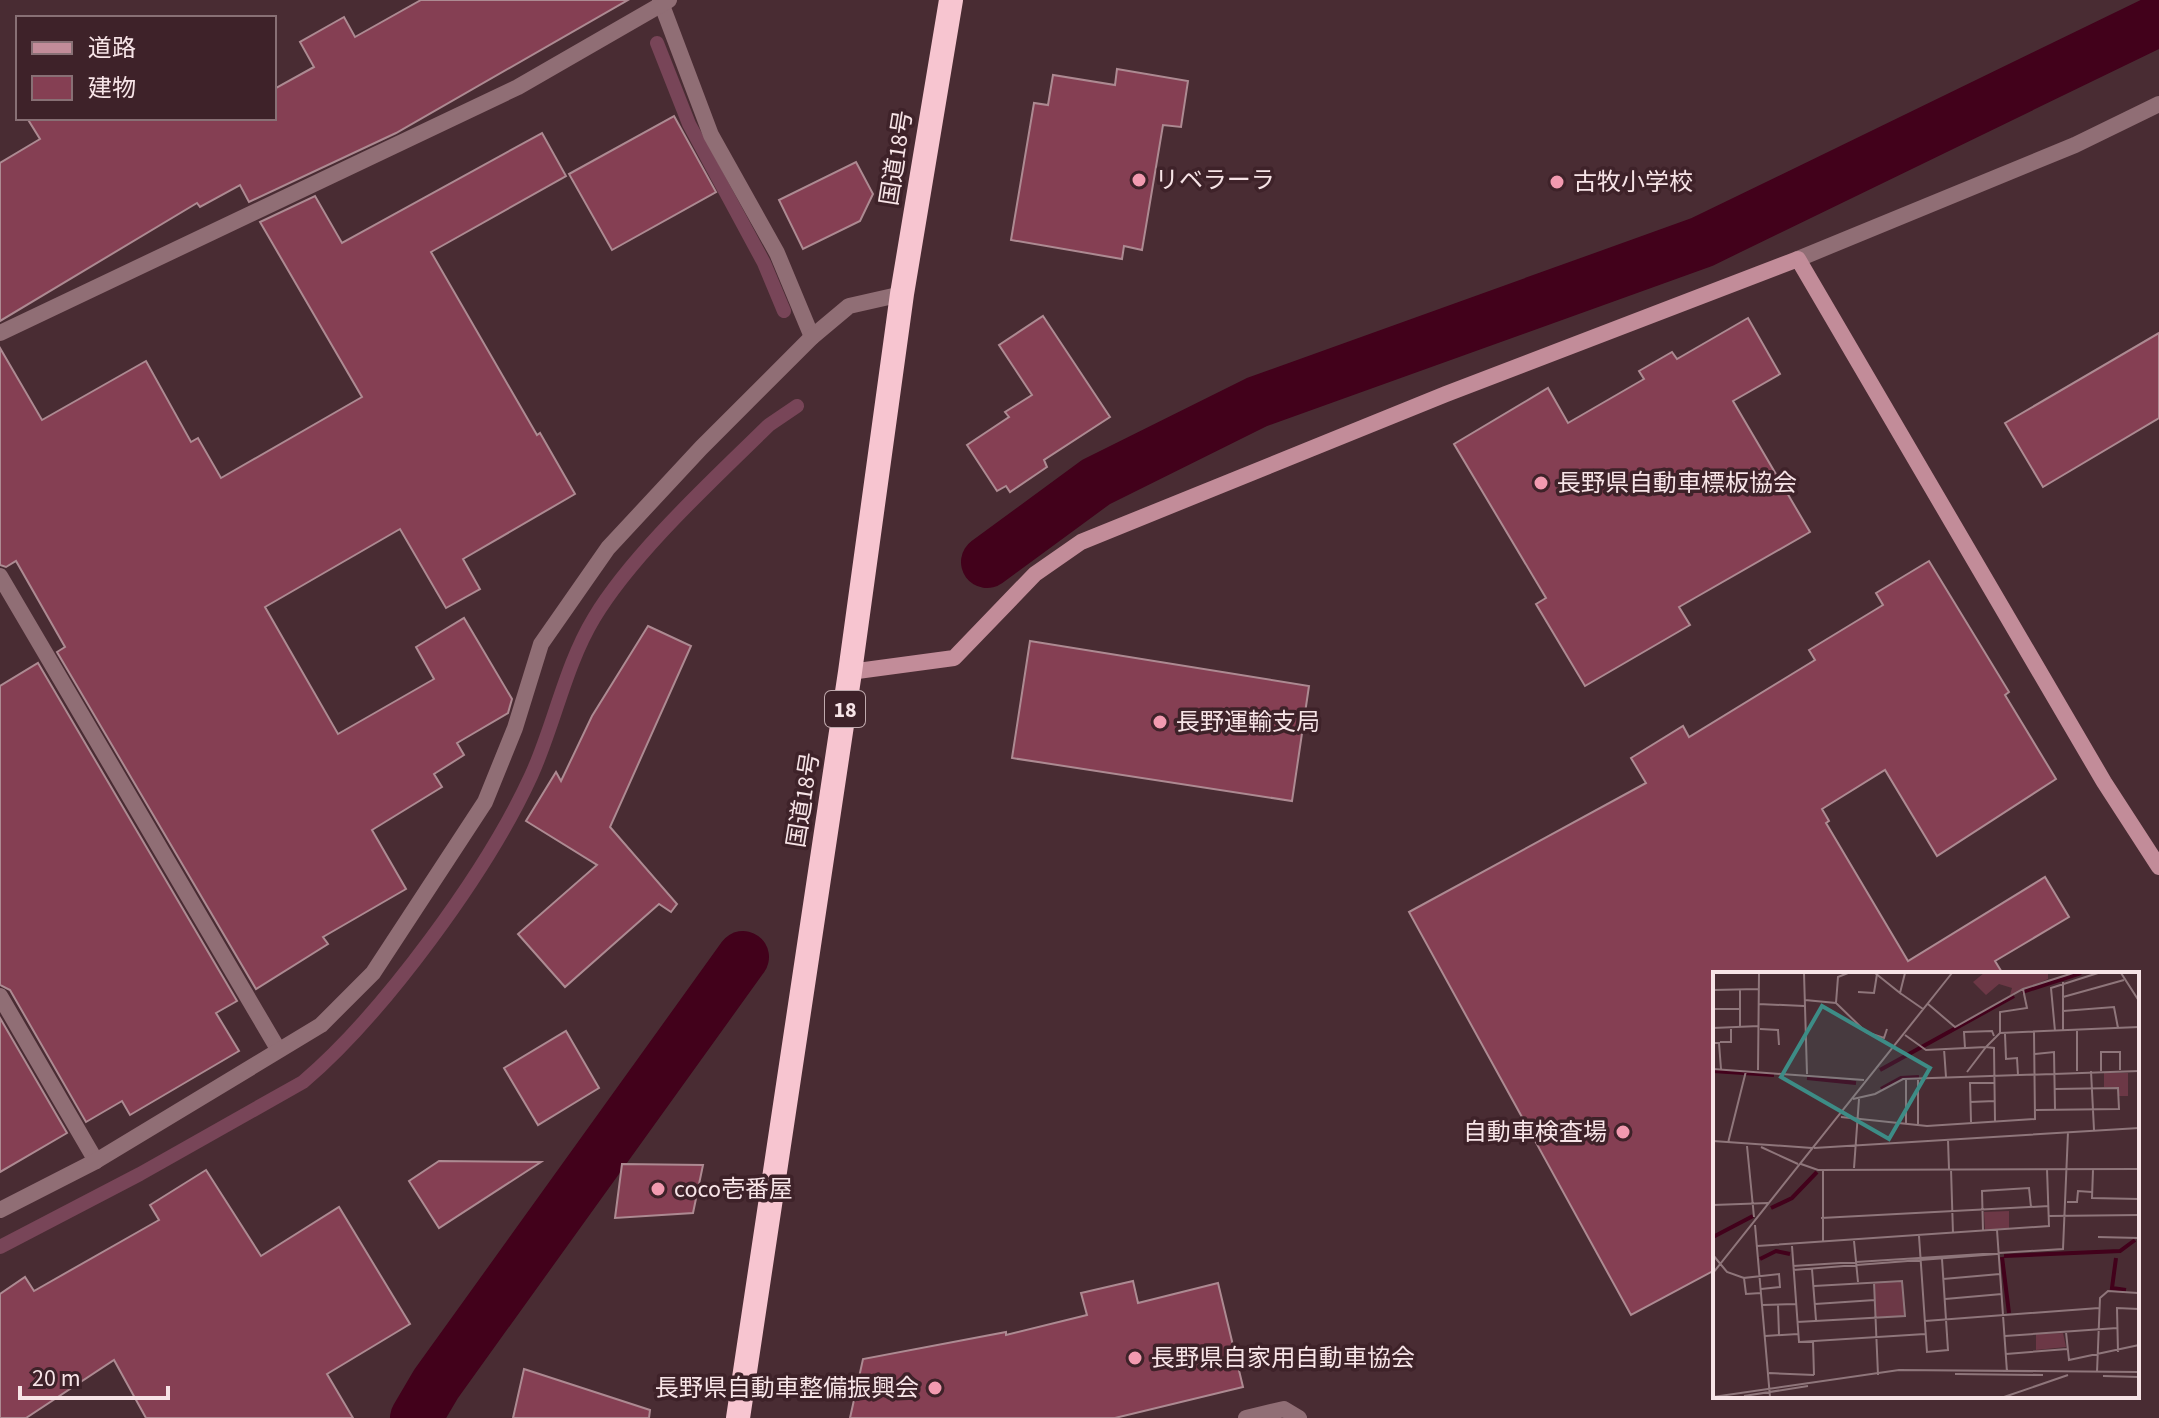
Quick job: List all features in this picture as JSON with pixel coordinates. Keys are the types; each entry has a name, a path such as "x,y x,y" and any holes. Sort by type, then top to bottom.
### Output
{"highway":[{"name":"国道18号","path":"738,1418 850,672 902,294 951,0"}],"street":[{"path":"0,333 518,87 663,1 711,135 777,253 812,337"},
{"path":"850,672 954,658 1035,574 1081,542 1446,394 1798,259 2075,145 2159,104"},
{"path":"1798,259 2104,782 2159,867"},
{"path":"0,1210 96,1161 321,1025 373,973 485,802 515,728 541,644 608,548 701,448 812,337 849,306 902,294"},
{"path":"0,576 278,1049"},
{"path":"0,996 96,1161"},
{"path":"1246,1418 1284,1409 1299,1418"}],"building":[{"path":"421,0 628,0 396,133 249,202 240,185 200,207 197,203 0,321 0,163 40,139 28,120 276,120 276,88 314,67 300,42 344,17 355,37"},
{"path":"1117,69 1188,81 1181,127 1163,125 1142,250 1124,246 1122,259 1011,240 1034,103 1048,105 1053,75 1115,85"},
{"path":"674,116 716,192 612,250 569,174"},
{"path":"542,133 566,176 431,252 537,435 540,433 575,494 463,559 480,589 446,608 400,529 265,607 338,734 434,679 416,647 464,618 512,699 508,713 457,743 464,755 434,774 442,787 372,830 406,889 323,937 328,944 256,989 57,652 65,647 16,561 6,567 0,565 0,348 42,420 146,361 191,442 198,438 221,478 362,397 260,222 315,196 342,243"},
{"path":"856,162 873,194 860,221 803,249 779,200"},
{"path":"1043,316 1110,417 1044,460 1047,467 1010,492 1006,486 997,491 967,445 1009,417 1005,412 1032,395 999,345"},
{"path":"1748,318 1780,374 1733,401 1810,532 1679,607 1690,625 1585,686 1536,604 1546,598 1454,444 1548,388 1568,423 1644,379 1639,371 1672,352 1677,359"},
{"path":"2159,333 2159,418 2043,487 2005,423"},
{"path":"1929,561 2009,692 2005,695 2056,779 1937,856 1885,770 1822,809 1829,821 1826,823 1908,961 2045,877 2069,917 1995,961 2002,972 1713,972 1713,1271 1631,1315 1409,912 1646,783 1631,758 1683,726 1689,737 1815,660 1809,650 1883,605 1876,593"},
{"path":"648,626 691,646 610,827 677,904 671,912 659,904 565,987 518,934 597,865 526,821 556,772 561,781 592,716"},
{"name":"長野運輸支局","path":"1030,641 1309,686 1292,801 1012,758"},
{"path":"38,663 237,1001 216,1013 239,1051 130,1115 122,1101 86,1122 10,990 0,985 0,686"},
{"path":"0,1018 67,1133 0,1172"},
{"path":"566,1031 599,1088 538,1125 504,1068"},
{"path":"439,1161 541,1162 439,1228 409,1181"},
{"name":"coco壱番屋","path":"622,1164 703,1165 693,1213 615,1218"},
{"path":"206,1170 261,1256 339,1207 410,1324 327,1374 353,1418 146,1418 114,1360 26,1418 0,1418 0,1294 25,1277 34,1291 159,1220 150,1205"},
{"name":"長野県自家用自動車協会","path":"1133,1281 1138,1303 1218,1283 1243,1387 1115,1418 850,1418 863,1359 1006,1332 1006,1335 1087,1315 1081,1293"},
{"path":"524,1369 650,1410 649,1418 513,1418"}],"waterway":[{"path":"987,562 1096,482 1257,402 1702,242 2159,20"},
{"path":"657,43 689,124 764,263 784,311"},
{"path":"0,1247 140,1174 303,1082 334,1053 399,981 488,855 531,776 567,676 584,637 610,593 700,493 769,425 797,406"},
{"path":"416,1418 436,1384 743,957"}],"place":[{"name":"リベラーラ","path":"1139,180"},
{"name":"古牧小学校","path":"1557,182"},
{"name":"長野県自動車標板協会","path":"1541,483"},
{"name":"長野運輸支局","path":"1160,722"},
{"name":"自動車検査場","path":"1623,1132"},
{"name":"coco壱番屋","path":"658,1189"},
{"name":"長野県自家用自動車協会","path":"1135,1358"},
{"name":"長野県自動車整備振興会","path":"935,1388"}]}
